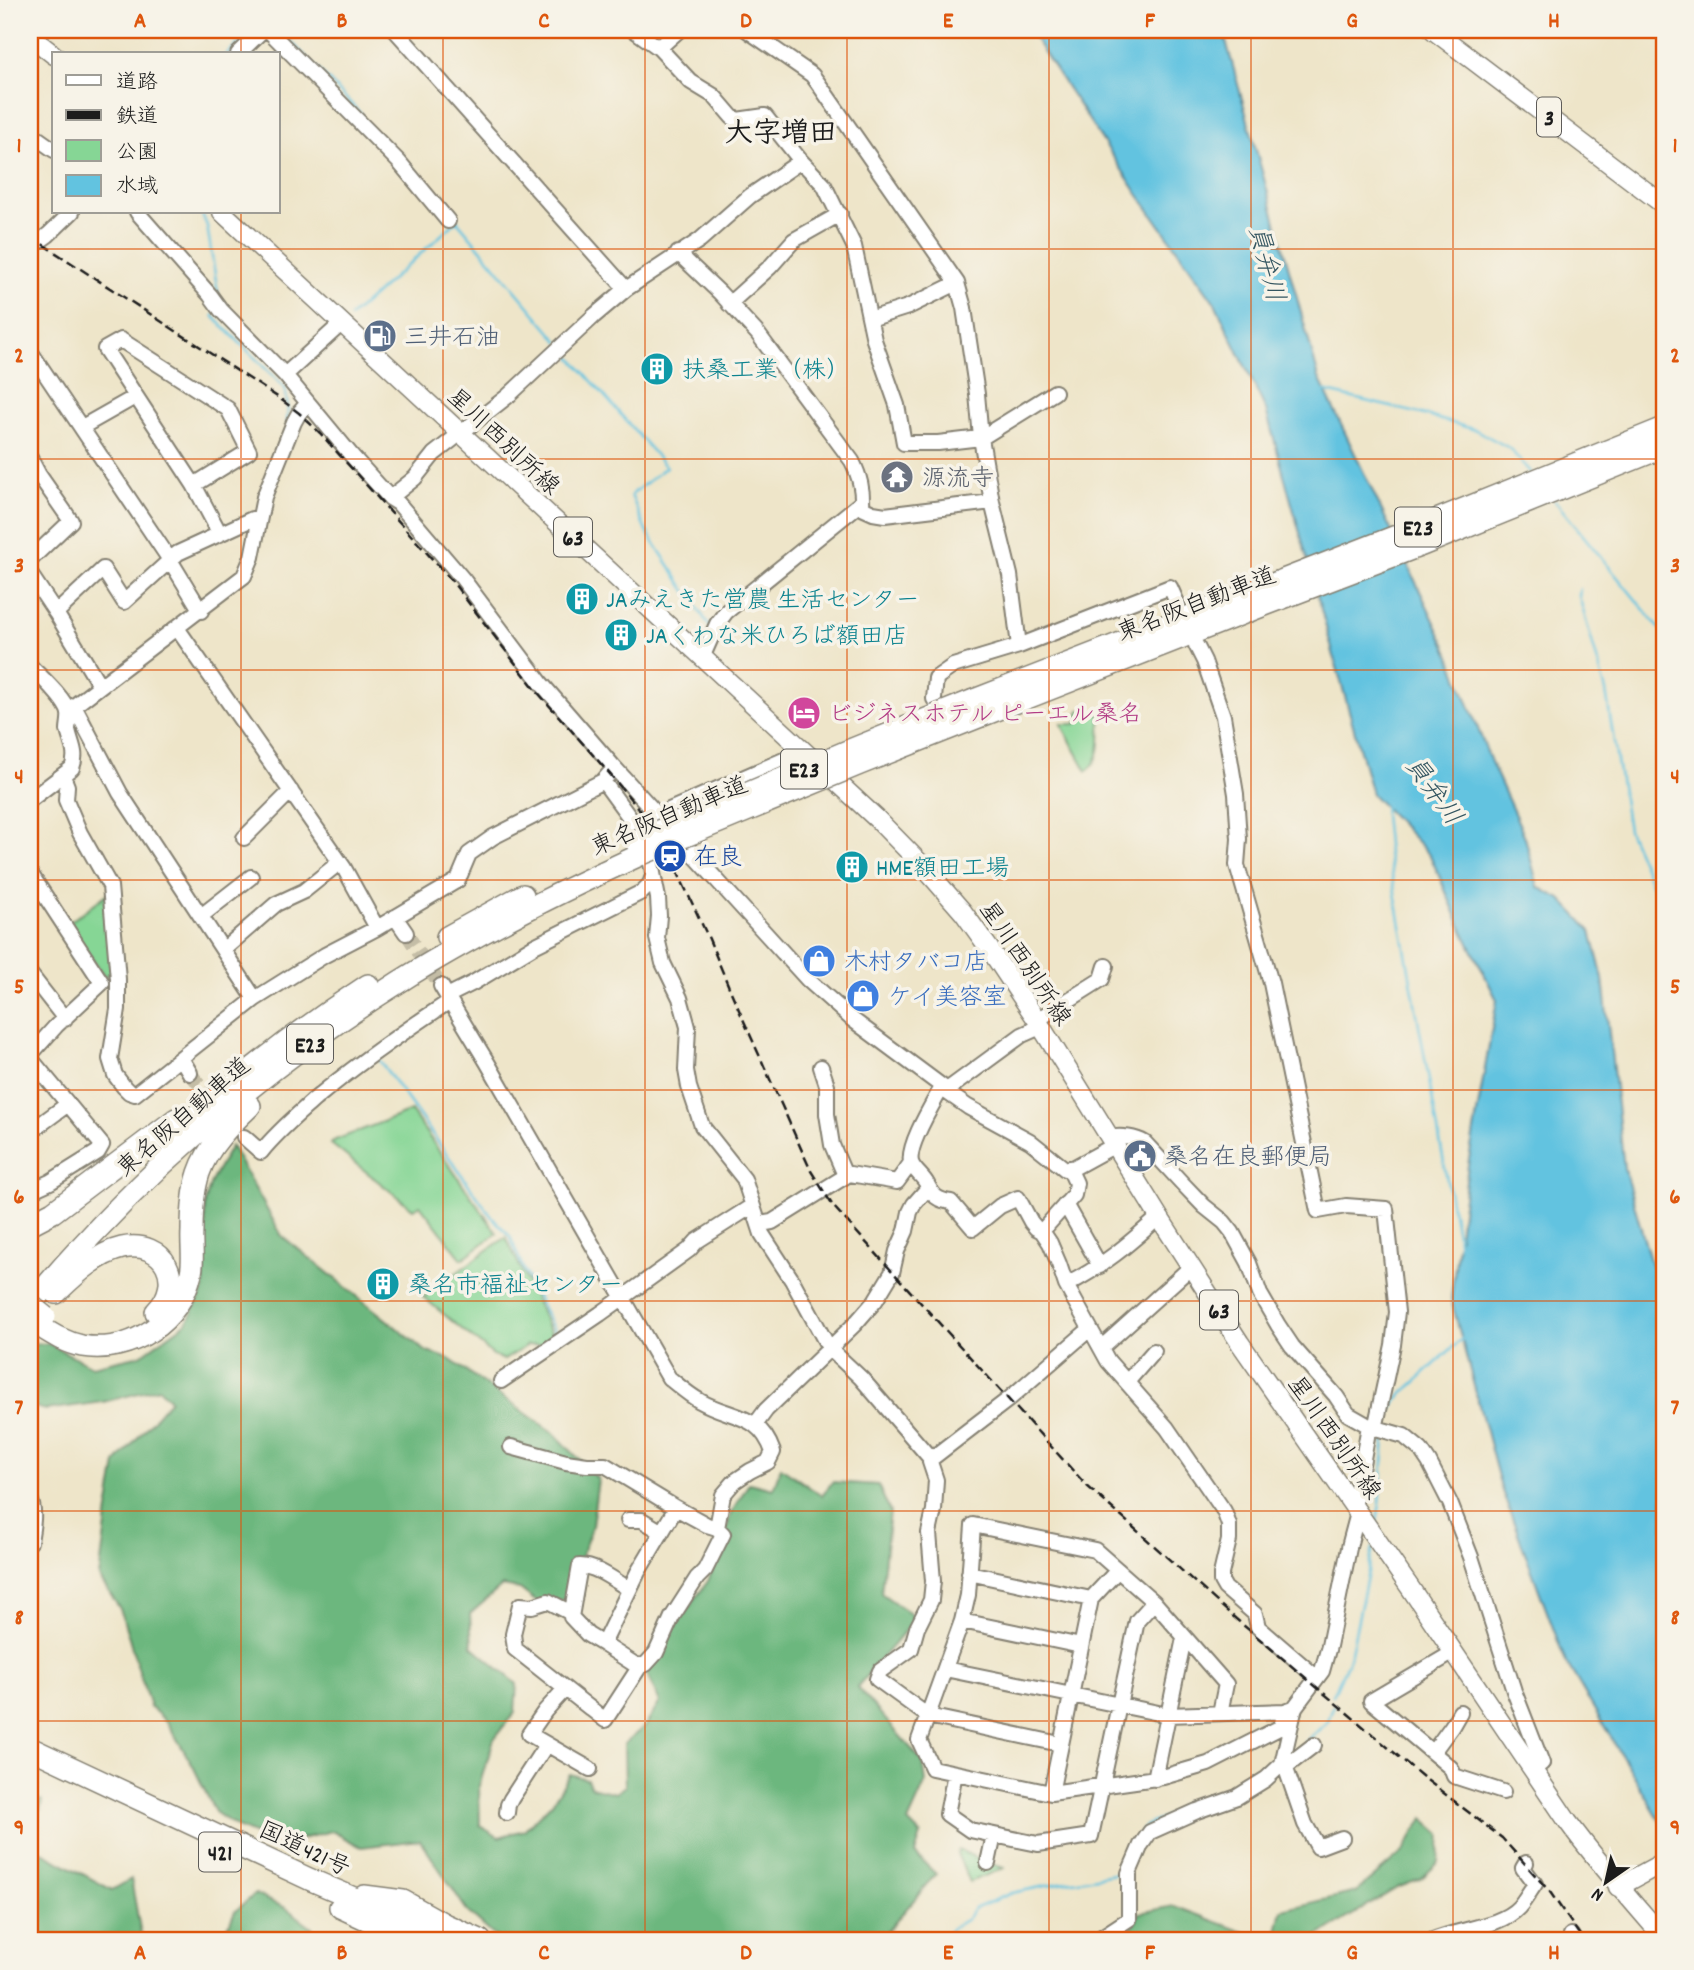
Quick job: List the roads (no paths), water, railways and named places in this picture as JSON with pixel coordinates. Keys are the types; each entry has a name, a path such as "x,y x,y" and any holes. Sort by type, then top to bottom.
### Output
{"highway":[{"name":"東名阪自動車道","path":"30,1283 110,1196 194,1117 244,1075 348,1007 399,982 639,847 860,764 978,708 1263,596 1409,550 1579,471 1664,428"},
{"name":"東名阪自動車道","path":"1579,471 1664,447"},
{"name":"東名阪自動車道","path":"34,1316 120,1205 164,1163 348,1007"},
{"path":"30,1224 53,1212 285,1037 348,1007"},
{"path":"34,1316 58,1338 82,1346 107,1347 122,1345 144,1336 163,1321 177,1305 190,1275 194,1197 199,1172 206,1156 238,1117 299,1064 348,1007"},
{"path":"135,1247 147,1248 159,1255 167,1267 170,1277 165,1300 151,1317 130,1329 92,1336 34,1316 70,1279 109,1252 135,1247"},
{"name":"国道421号","path":"30,1748 334,1898 411,1940"},
{"name":"国道421号","path":"30,1763 334,1898 379,1904 445,1940"},
{"path":"334,1898 335,1913 357,1924 370,1940"},
{"path":"423,1940 381,1920 379,1904 403,1901 480,1940"}],"main road":[{"name":"3","path":"1433,30 1664,205"},
{"path":"30,36 52,53"},
{"name":"星川西別所線","path":"224,214 877,819 963,912 1038,1023 1247,1352 1591,1854 1622,1885 1661,1938"},
{"path":"1622,1885 1664,1862"}],"street":[{"path":"240,52 263,30"},
{"path":"268,30 399,162 448,221"},
{"path":"395,30 626,289"},
{"path":"634,30 659,48 691,82 714,96 732,117 737,120 765,116 824,185 854,246 874,340 897,405 904,443 938,443 981,438 1055,392"},
{"path":"659,48 680,30"},
{"path":"747,30 812,75 957,283 964,308 992,502 1010,575 1019,646"},
{"path":"31,136 52,149"},
{"path":"390,498 415,478 433,454 508,396 626,289 700,240 750,196 801,161"},
{"path":"30,248 70,214"},
{"path":"139,214 221,310 285,375 390,498 398,503 462,578 541,683 613,766 808,980 853,1020 945,1088 948,1093 1030,1141 1065,1169 1075,1167 1113,1142 1117,1136 1140,1140 1204,1206 1224,1222 1249,1264 1260,1294 1292,1346 1323,1380 1348,1414 1378,1429 1404,1436 1421,1451 1450,1503 1475,1569 1514,1691 1542,1763 1533,1770"},
{"path":"729,304 770,267 794,240 840,214"},
{"path":"678,253 758,334 852,461 860,477 862,508 885,516 992,502"},
{"path":"870,319 908,307 957,283"},
{"path":"285,375 342,323"},
{"path":"194,485 250,451 228,409 121,340 104,349 194,485 220,534"},
{"path":"30,351 170,560 201,611"},
{"path":"82,427 135,397"},
{"path":"30,800 72,768 75,749 68,730 72,710 244,576 252,557 264,497 294,422 308,403"},
{"path":"30,458 71,521 30,560"},
{"path":"702,658 717,624 726,612 862,502"},
{"path":"56,613 103,569 124,602 178,553 251,519 258,520"},
{"path":"30,574 100,686"},
{"path":"934,699 936,678 953,666 1019,646 1170,587 1178,605"},
{"path":"177,628 340,862 377,928"},
{"path":"1196,645 1223,716 1236,794 1239,839 1237,865 1271,983 1318,1211 1346,1206 1386,1209 1396,1312 1393,1345 1378,1429 1356,1510 1329,1646 1322,1671 1290,1709 1281,1727 1208,1764 1155,1779 1051,1793 932,1768 919,1740 962,1621 968,1595 972,1525 1095,1550 1154,1602 1226,1684 1220,1713"},
{"path":"30,666 72,710 120,793 255,999"},
{"path":"658,815 802,752"},
{"path":"63,776 66,800 80,833 110,886 118,1009 110,1059 115,1075 129,1092 135,1094 255,999 325,955 377,928 457,880 470,854 493,837 603,781 613,766"},
{"path":"603,781 638,829 651,863 658,898 659,950 680,998 688,1027 686,1070 702,1126 744,1179 762,1234 792,1280 829,1348 869,1387 931,1459 936,1480 929,1533 933,1581 931,1601 917,1628 911,1649 880,1671 877,1676 879,1682 928,1716 1060,1744"},
{"path":"244,838 291,791"},
{"path":"223,950 276,904 304,891 340,862"},
{"path":"30,873 102,983"},
{"path":"244,1137 258,1156 278,1131 446,995 473,983 534,946 642,892 653,876"},
{"path":"201,916 251,877"},
{"path":"395,917 406,933"},
{"path":"821,1067 827,1085 827,1114 832,1145 844,1173 897,1182 911,1163 912,1151 922,1124 945,1088 1102,979 1106,966"},
{"path":"30,974 65,1018"},
{"path":"30,1191 50,1182 98,1152 102,1145 30,1056 102,983 118,979"},
{"path":"446,995 669,1378 701,1402 755,1424 765,1433 774,1452 772,1458 735,1481 723,1495 718,1528"},
{"path":"181,1058 190,1073"},
{"path":"30,1132 68,1104"},
{"path":"911,1163 928,1188 940,1200 951,1202 973,1228 1000,1206 1018,1198 1031,1222 1042,1231 1049,1243 1066,1285 1108,1361 1167,1428 1224,1511 1229,1525 1229,1540 1221,1574 1225,1588 1255,1614 1258,1627 1316,1677"},
{"path":"1042,1231 1073,1195 1076,1183 1069,1168"},
{"path":"760,1224 772,1222 849,1174"},
{"path":"755,1424 766,1410 862,1317 887,1285 911,1212 928,1188"},
{"path":"1065,1204 1100,1266"},
{"path":"501,1381 623,1298 689,1250 697,1241 752,1206"},
{"path":"1066,1285 1100,1266 1159,1217"},
{"path":"1101,1348 1191,1267"},
{"path":"931,1459 1091,1331"},
{"path":"1127,1382 1154,1351"},
{"path":"511,1447 566,1462 604,1465 676,1508 718,1528 723,1534 705,1570 672,1617 656,1653 651,1660 640,1666 605,1720 515,1649 513,1634 520,1605 532,1606 548,1601 571,1613"},
{"path":"30,1499 34,1519 30,1542"},
{"path":"603,1644 629,1589 676,1508"},
{"path":"628,1520 642,1520 662,1532"},
{"path":"629,1589 594,1569 580,1566 571,1617 588,1635 640,1666"},
{"path":"1051,1793 1091,1599 1118,1570"},
{"path":"969,1573 1091,1599"},
{"path":"955,1773 947,1814 970,1830 1038,1844 1091,1836 1137,1621 1154,1602"},
{"path":"962,1621 1081,1646"},
{"path":"1155,1779 1184,1637"},
{"path":"1454,1652 1371,1701 1451,1768 1454,1776 1503,1792"},
{"path":"945,1669 1168,1715 1290,1709"},
{"path":"565,1689 529,1734 590,1769"},
{"path":"1290,1709 1283,1763 1305,1824 1318,1847 1342,1838"},
{"path":"1433,1752 1460,1712"},
{"path":"507,1813 511,1799 546,1745"},
{"path":"1097,1940 1129,1919 1129,1873 1150,1832 1237,1797 1266,1779 1283,1763 1314,1745"},
{"path":"988,1863 994,1835"},
{"path":"1433,1940 1504,1918 1519,1908 1535,1884 1523,1868 1526,1863"}],"water":[{"name":"員弁川","path":"1029,30 1223,30 1319,378 1446,646 1491,762 1525,837 1538,887 1561,899 1591,931 1603,979 1624,1168 1664,1310 1664,1827 1565,1660 1501,1488 1451,1299 1468,1165 1497,1000 1430,855 1372,794 1266,410 1215,303 1138,194"}],"waterway":[{"path":"229,52 252,30"},
{"path":"280,30 362,115"},
{"path":"410,165 559,342"},
{"path":"202,214 207,226 218,293"},
{"path":"350,317 458,220"},
{"path":"214,315 285,388 287,422"},
{"path":"565,350 666,467 631,495 645,529 710,627"},
{"path":"1323,391 1476,430 1509,448 1530,472"},
{"path":"1555,501 1664,634"},
{"path":"1580,589 1579,596 1606,691 1628,830 1662,908"},
{"path":"1385,804 1388,854 1459,1246"},
{"path":"377,1057 492,1217 510,1236 558,1338"},
{"path":"1386,1426 1396,1400 1463,1338"},
{"path":"1376,1526 1385,1436"},
{"path":"1333,1695 1350,1657 1373,1548"},
{"path":"1306,1742 1328,1721 1333,1706"},
{"path":"1136,1840 1145,1826 1181,1810"},
{"path":"941,1940 952,1928 967,1919 974,1909 1012,1893 1115,1874 1124,1869"}],"tunnel":[{"path":"406,933 441,986"},
{"path":"190,1073 218,1107"}],"railway":[{"path":"30,236 279,398 320,433 451,580 539,694 648,820 670,856 709,939 811,1171 833,1206 1086,1485 1236,1619 1423,1777 1502,1838 1550,1892 1583,1940"}],"place":[{"name":"三井石油","path":"380,336"},
{"name":"扶桑工業（株）","path":"657,369"},
{"name":"源流寺","path":"897,477"},
{"name":"JAみえきた営農 生活センター","path":"582,599"},
{"name":"JAくわな米ひろば額田店","path":"621,635"},
{"name":"ビジネスホテル ピーエル桑名","path":"804,713"},
{"name":"在良","path":"670,856"},
{"name":"HME額田工場","path":"852,867"},
{"name":"木村タバコ店","path":"819,961"},
{"name":"ケイ美容室","path":"863,996"},
{"name":"桑名在良郵便局","path":"1140,1156"},
{"name":"桑名市福祉センター","path":"383,1284"}],"district":[{"name":"大字増田","path":"781,131"}]}
